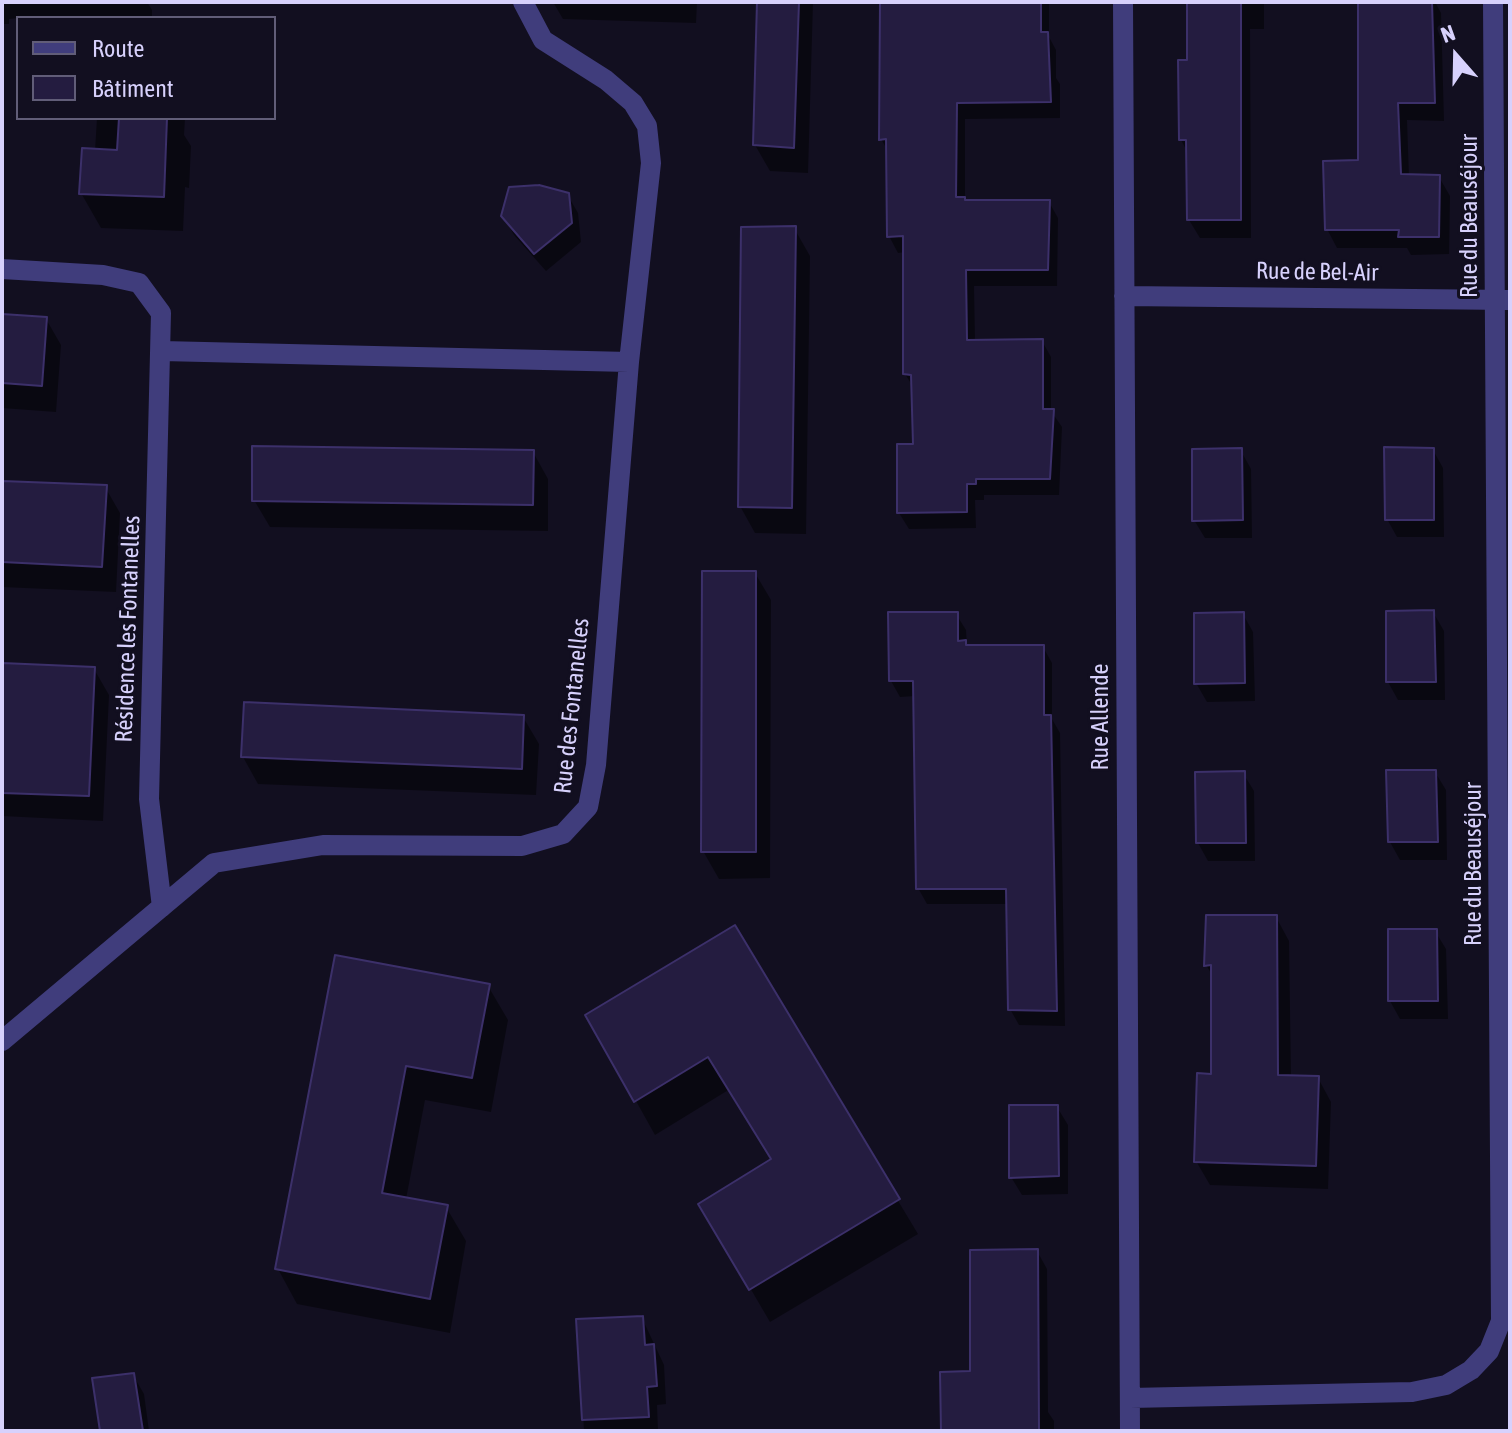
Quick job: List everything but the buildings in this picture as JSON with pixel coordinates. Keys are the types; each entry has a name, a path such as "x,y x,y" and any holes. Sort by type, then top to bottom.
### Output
{"street":[{"name":"Rue des Fontanelles","path":"2,1041 214,863 323,845 522,846 563,834 588,807 596,765 629,362 651,163 647,126 633,103 606,80 543,40 523,2"},
{"name":"Rue Allende","path":"1123,2 1130,1431"},
{"name":"Rue du Beauséjour","path":"1130,1398 1412,1392 1446,1385 1471,1370 1489,1351 1501,1321 1503,300 1493,2"},
{"name":"Résidence les Fontanelles","path":"2,269 103,275 139,283 161,313 149,799 162,907"},
{"name":"Rue de Bel-Air","path":"1124,296 1503,300"},
{"path":"162,351 629,362"}]}
